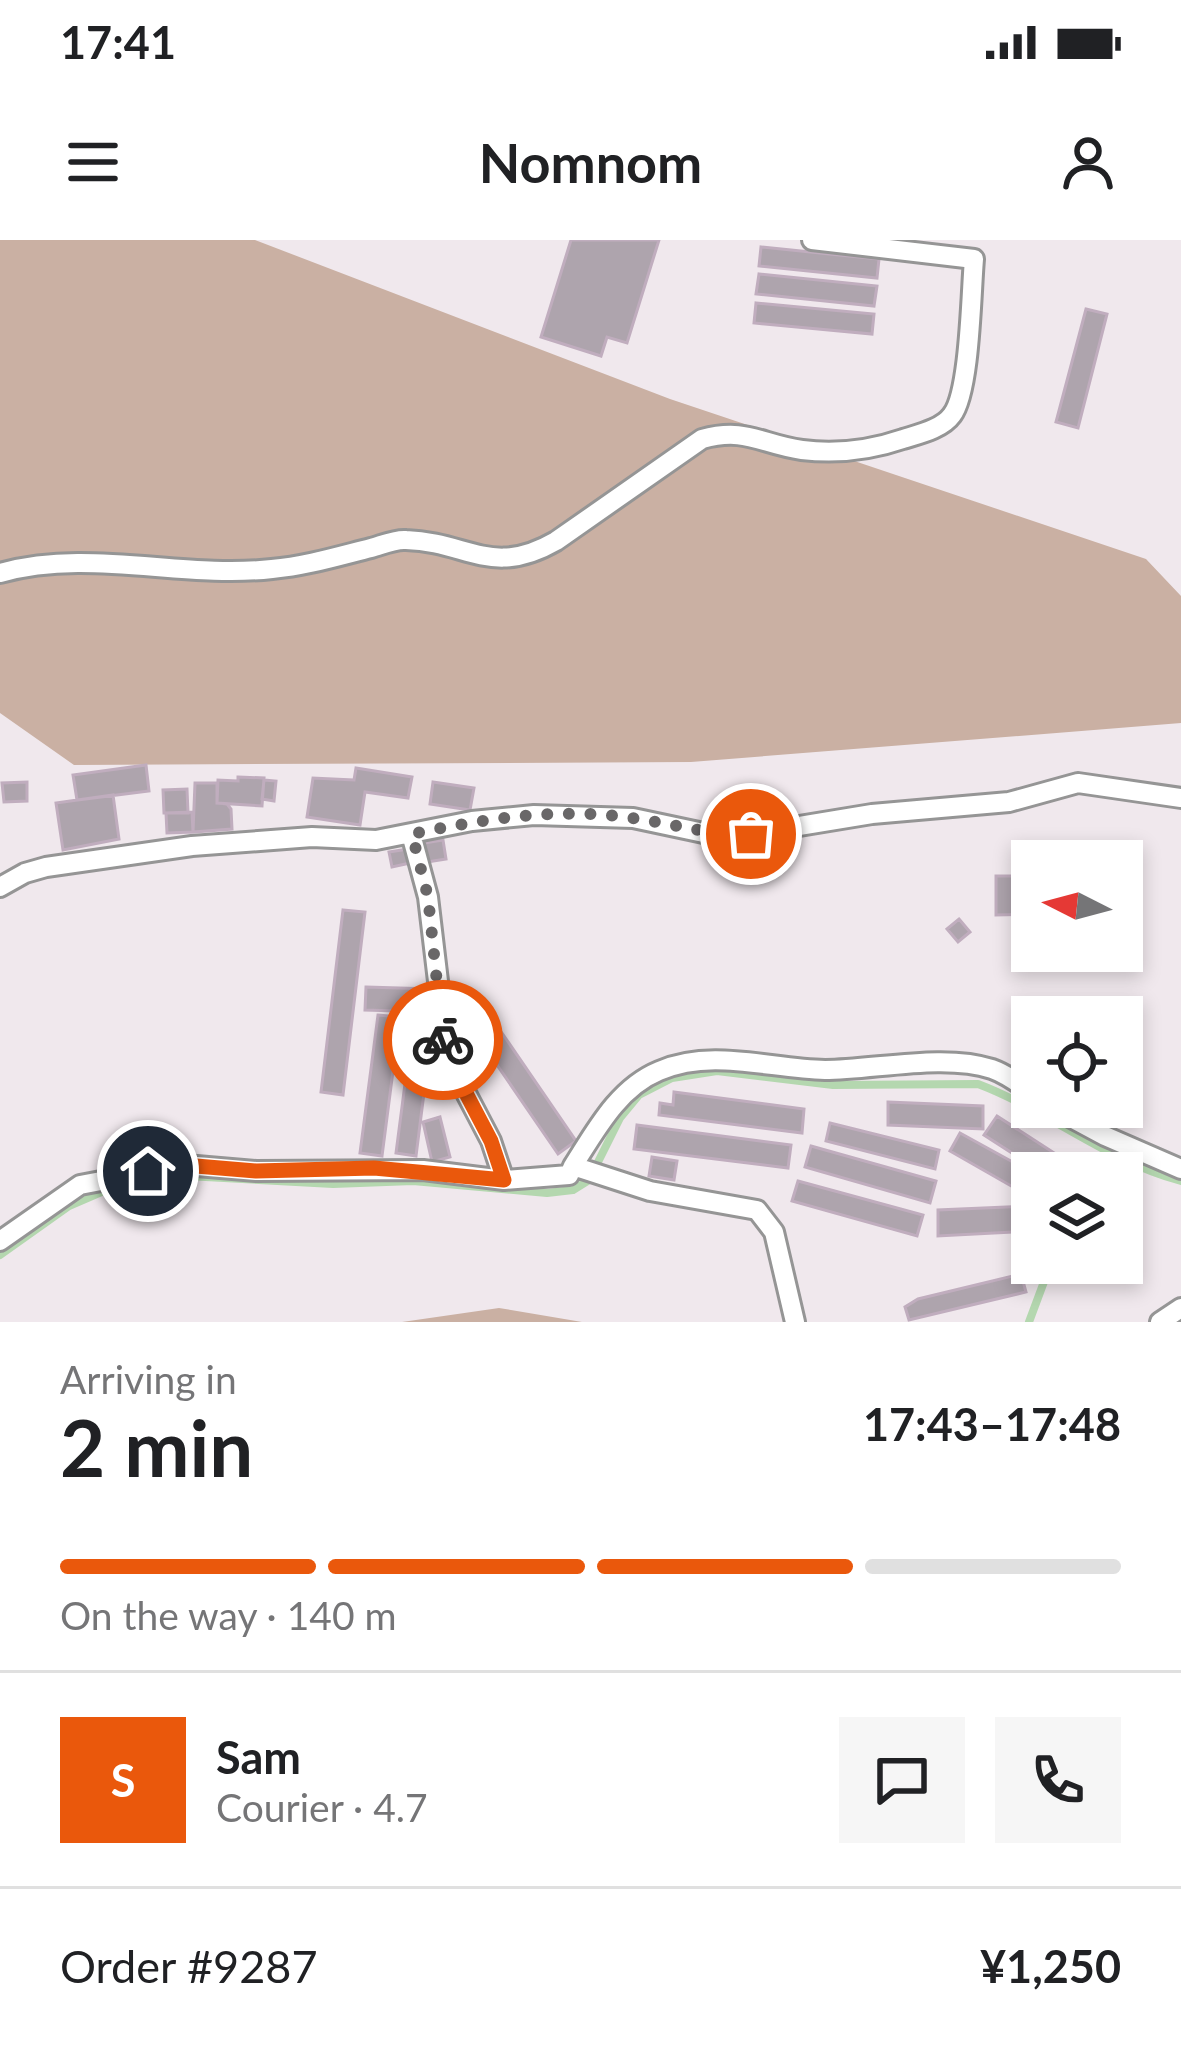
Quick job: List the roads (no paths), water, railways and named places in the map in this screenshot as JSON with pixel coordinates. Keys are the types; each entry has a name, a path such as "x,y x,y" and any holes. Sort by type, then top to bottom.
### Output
{"street":[{"path":"0,574 57,561 212,573 275,569 404,539 489,558 512,558 556,541 702,439 728,432 802,450 878,448 951,418 962,397 974,259 812,240"},
{"path":"0,887 46,867 192,846 312,837 376,840 472,821 581,814 633,818 713,835 751,834 872,814 1009,802 1078,783 1181,798"},
{"path":"412,834 428,897 447,1057 491,1141 504,1180"},
{"path":"587,1172 602,1121 628,1090 656,1072 685,1062 714,1060 823,1070 895,1063 971,1066 991,1069 1011,1081"},
{"path":"1090,1128 1181,1169"},
{"path":"0,1241 80,1185 184,1165 256,1171 407,1169 504,1180 587,1172 757,1210 774,1232 795,1322"},
{"path":"1160,1322 1181,1308"}],"waterway":[{"path":"0,1255 69,1206 113,1187 187,1176 333,1184 413,1181 547,1193 573,1190 589,1180 620,1118 639,1095 672,1078 717,1071 833,1085 978,1084 1127,1161 1181,1181"},
{"path":"1029,1322 1043,1284"}]}
